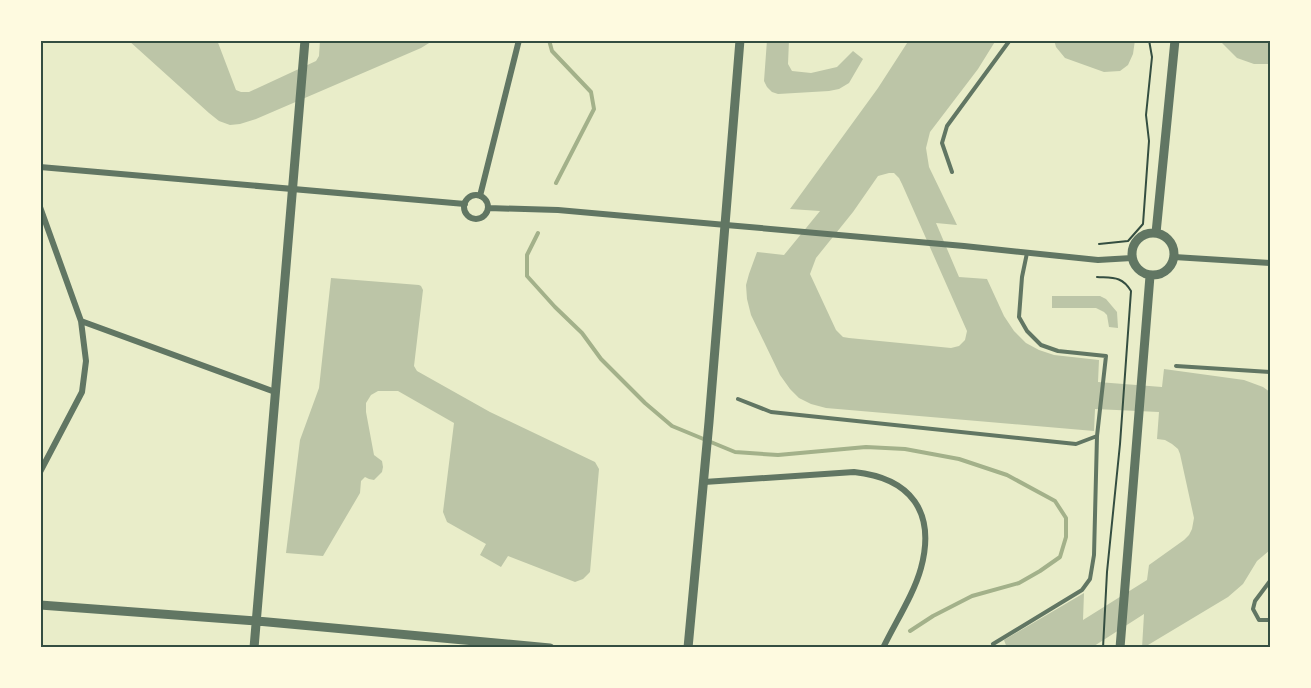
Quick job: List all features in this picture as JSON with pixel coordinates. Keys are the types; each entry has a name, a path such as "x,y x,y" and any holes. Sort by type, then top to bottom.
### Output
{"street":[{"path":"254,648 305,40"},
{"path":"480,196 519,40"},
{"path":"688,648 726,225 740,40"},
{"path":"1156,233 1175,40"},
{"path":"40,167 465,204"},
{"path":"472,195 480,196 486,201 488,208 485,215 478,219 471,218 466,212 465,204 472,195"},
{"path":"40,207 81,321 86,361 82,392 40,472"},
{"path":"488,208 558,210 1098,260 1132,258"},
{"path":"1156,233 1172,244 1174,257 1173,263 1164,273 1150,276 1140,272 1132,258 1132,251 1134,245 1143,236 1156,233"},
{"path":"1174,257 1270,263"},
{"path":"1120,648 1150,276"},
{"path":"81,321 274,392"},
{"path":"704,482 854,472 881,477 906,490 922,515 925,529 924,555 914,587 883,648"},
{"path":"40,605 256,621 550,648"}],"lane":[{"path":"952,172 942,143 947,126 1010,40"},
{"path":"993,644 1082,590 1090,579 1094,555 1096,436 1106,356 1058,351 1041,345 1027,331 1019,318 1022,277 1027,252"},
{"path":"1176,366 1270,372"},
{"path":"738,399 771,412 992,436 1076,444 1096,436"},
{"path":"1270,581 1255,601 1253,609 1259,620 1270,620"}],"path":[{"path":"1100,244 1128,241 1143,224 1149,141 1146,115 1152,57 1149,40"},
{"path":"1097,277 1116,278 1126,283 1131,291 1120,444 1107,572 1103,648"}],"building":[{"path":"128,40 217,40 236,90 249,92 316,61 319,56 320,40 434,40 421,48 256,119 230,125 219,121 209,113"},
{"path":"767,40 789,40 788,64 792,71 811,73 837,67 853,51 863,59 849,83 839,89 778,94 772,92 764,81"},
{"path":"909,40 996,40 978,69 930,132 926,148 929,167 957,225 936,223 959,277 987,279 1004,316 1026,343 1054,355 1099,360 1098,382 1162,387 1164,369 1244,380 1270,392 1270,550 1257,561 1243,584 1228,597 1143,648 1144,614 1091,648 1007,648 1004,640 1084,593 1083,620 1147,580 1149,565 1189,535 1194,518 1180,454 1172,444 1157,439 1159,412 1095,409 1094,431 826,408 799,398 790,389 780,375 751,315 746,285 757,252 784,255 820,211 790,209 878,88","holes":["894,173 902,184 967,331 965,340 959,346 951,348 843,337 836,330 810,274 816,258 878,176"]},
{"path":"1054,40 1135,40 1133,54 1128,65 1120,71 1104,72 1065,58 1056,47"},
{"path":"1219,40 1270,40 1270,64 1254,64 1237,58"},
{"path":"331,278 421,286 423,290 414,366 417,371 490,412 595,462 599,469 590,572 583,579 575,582 508,556 501,567 480,555 486,544 447,522 443,512 454,423 398,391 378,391 371,395 366,403 374,455 382,461 382,472 374,480 365,477 361,481 360,493 323,556 286,553 300,440 319,388"},
{"path":"1052,296 1100,296 1106,299 1117,312 1118,328 1109,327 1107,315 1096,308 1052,308"}],"waterway":[{"path":"549,40 552,51 591,92 594,109 556,183"},
{"path":"538,233 527,255 527,276 582,333 601,359 645,403 672,426 735,452 778,455 866,447 905,449 959,459 1007,475 1055,501 1066,518 1066,537 1060,557 1019,583 972,596 910,631"}]}
